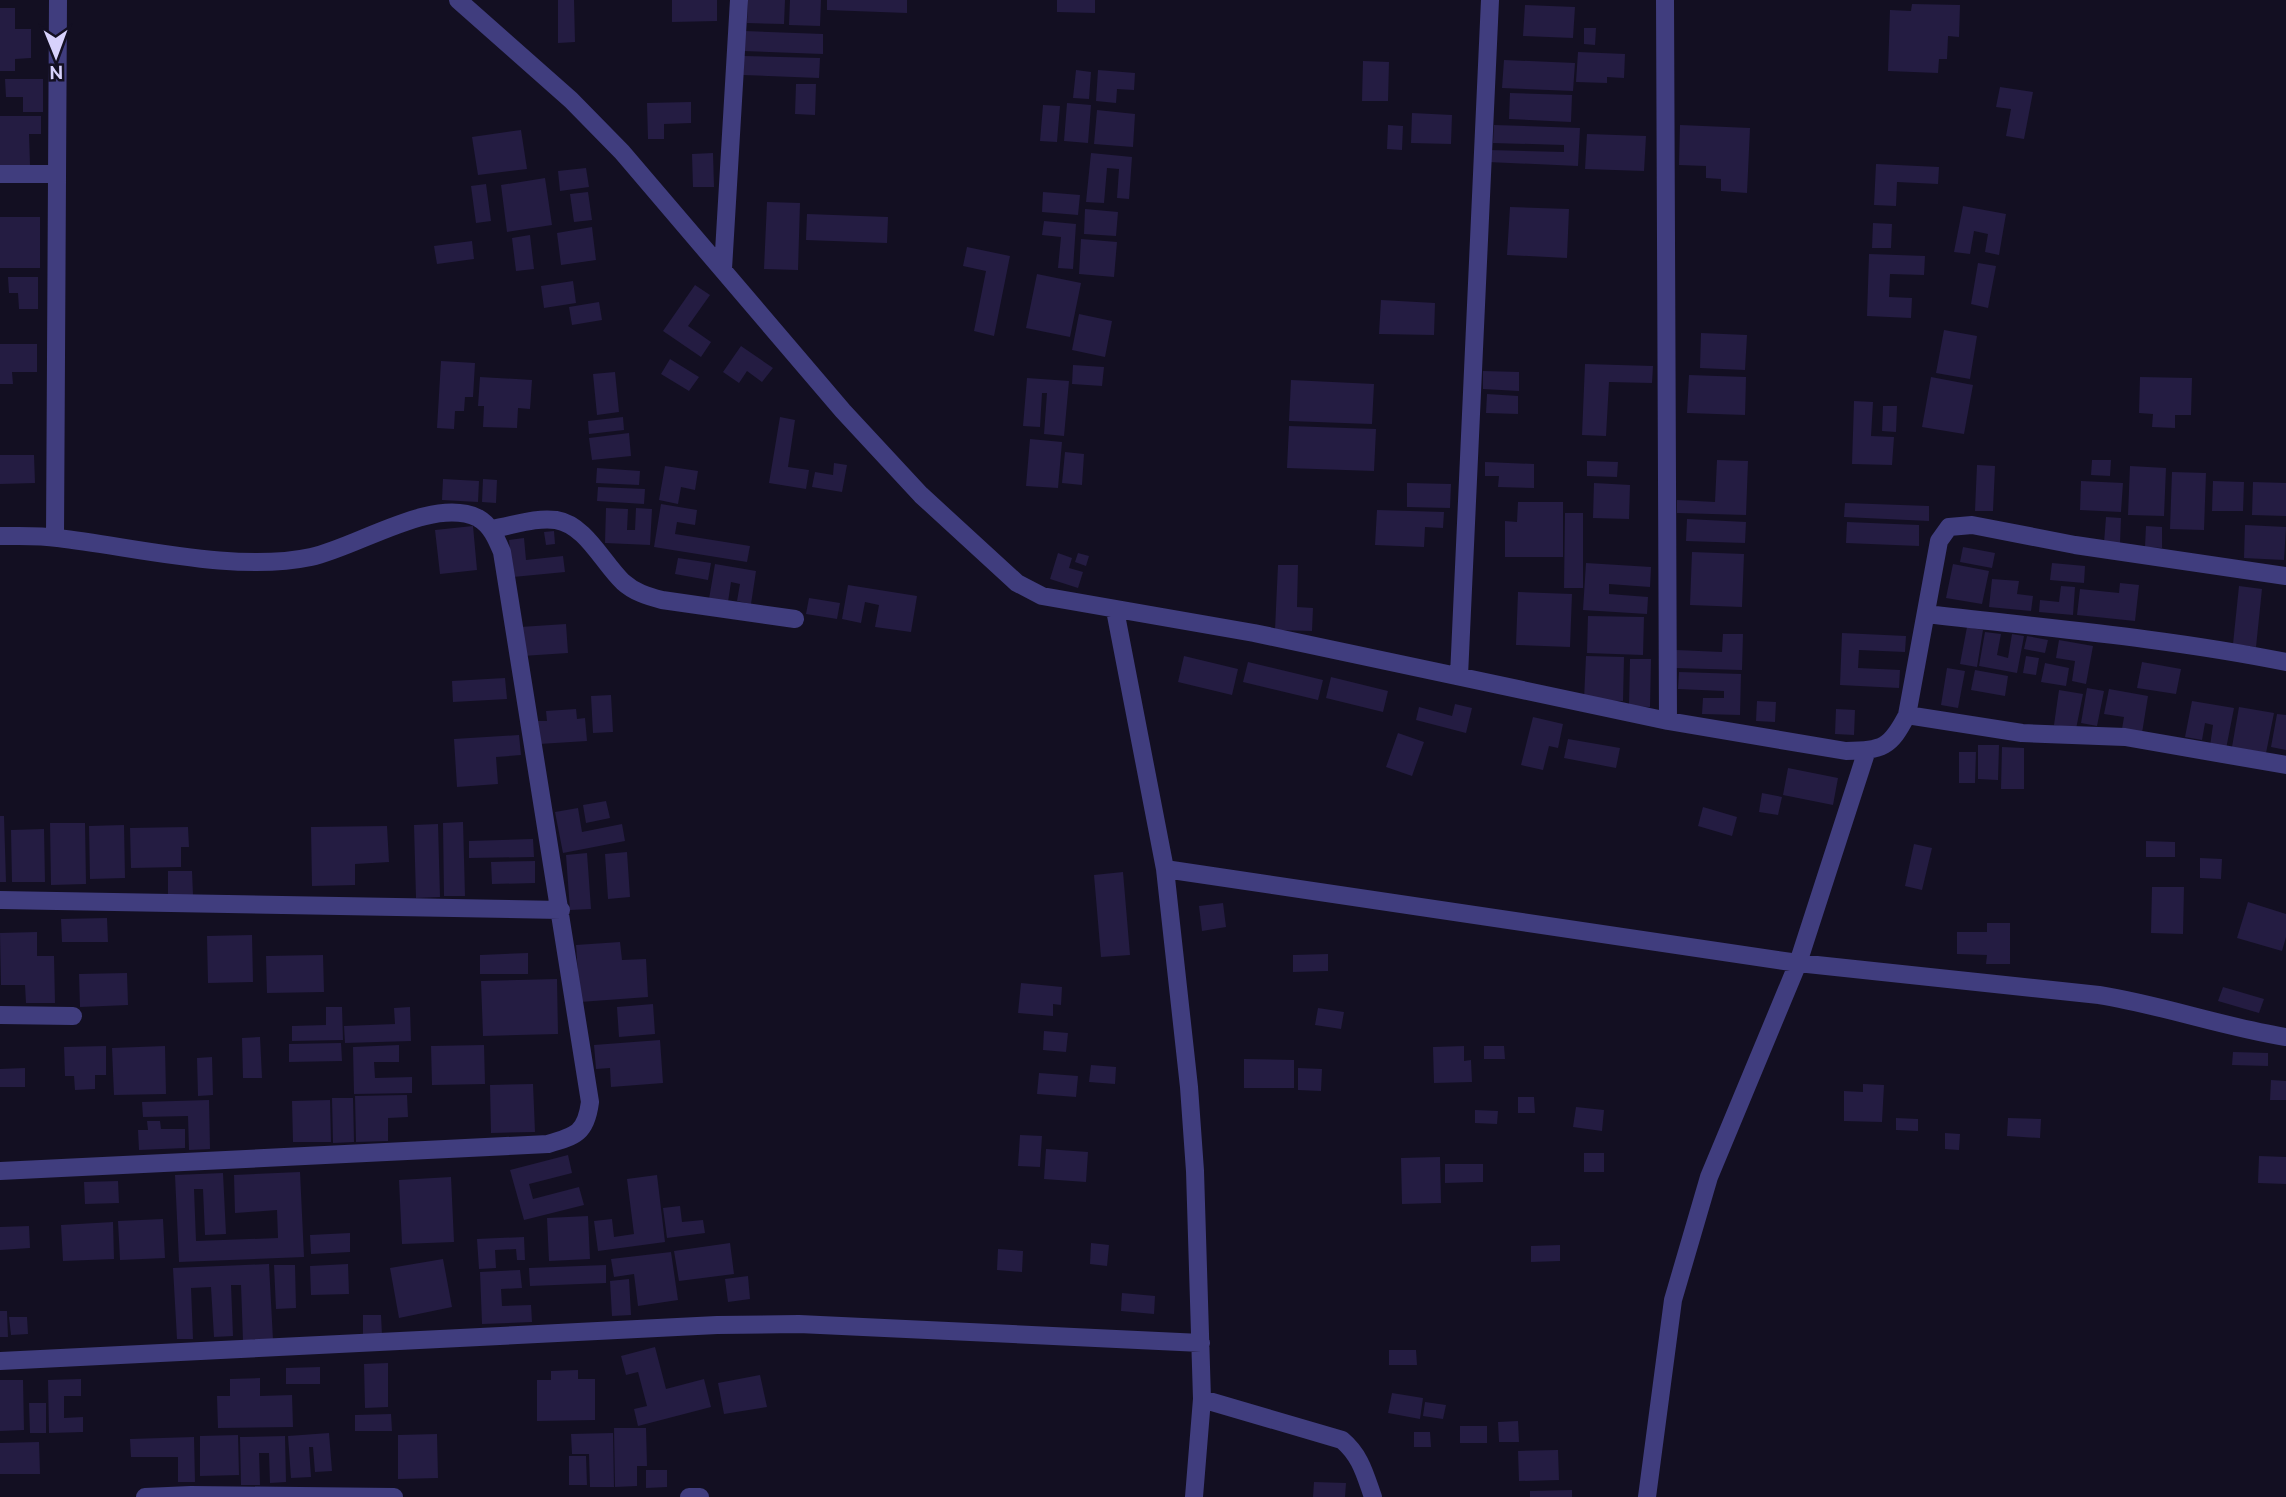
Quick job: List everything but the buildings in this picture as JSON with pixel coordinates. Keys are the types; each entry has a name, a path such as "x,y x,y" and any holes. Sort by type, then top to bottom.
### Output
{"street":[{"path":"55,537 58,0"},
{"path":"458,0 571,100 622,152 882,454 921,495 1008,575 1042,596 1254,633 1668,721 1846,751 1885,746 1896,736 1907,715 1939,541 1949,527 1958,525 2286,576"},
{"path":"723,269 739,0"},
{"path":"1459,676 1490,0"},
{"path":"1665,0 1668,721"},
{"path":"0,174 57,174"},
{"path":"0,536 55,537 221,561 272,561 311,557 430,513 455,513 478,518 491,530 502,552 590,1102 583,1129 570,1138 548,1144 0,1171"},
{"path":"491,530 542,520 557,520 569,524 582,534 623,583 641,594 662,600 795,619"},
{"path":"1115,610 1165,869 1189,1087 1202,1399 1194,1497"},
{"path":"1926,614 2146,639 2228,650 2286,662"},
{"path":"1907,715 2012,732 2125,737 2286,765"},
{"path":"1647,1497 1673,1300 1709,1177 1798,963 1867,750"},
{"path":"1165,869 1798,963 2109,996 2250,1032 2286,1037"},
{"path":"0,900 561,910"},
{"path":"0,1015 73,1016"},
{"path":"0,1361 718,1325 799,1324 1201,1343"},
{"path":"1202,1399 1342,1440 1360,1461 1373,1497"},
{"path":"145,1497 394,1497"},
{"path":"689,1497 701,1497"}]}
